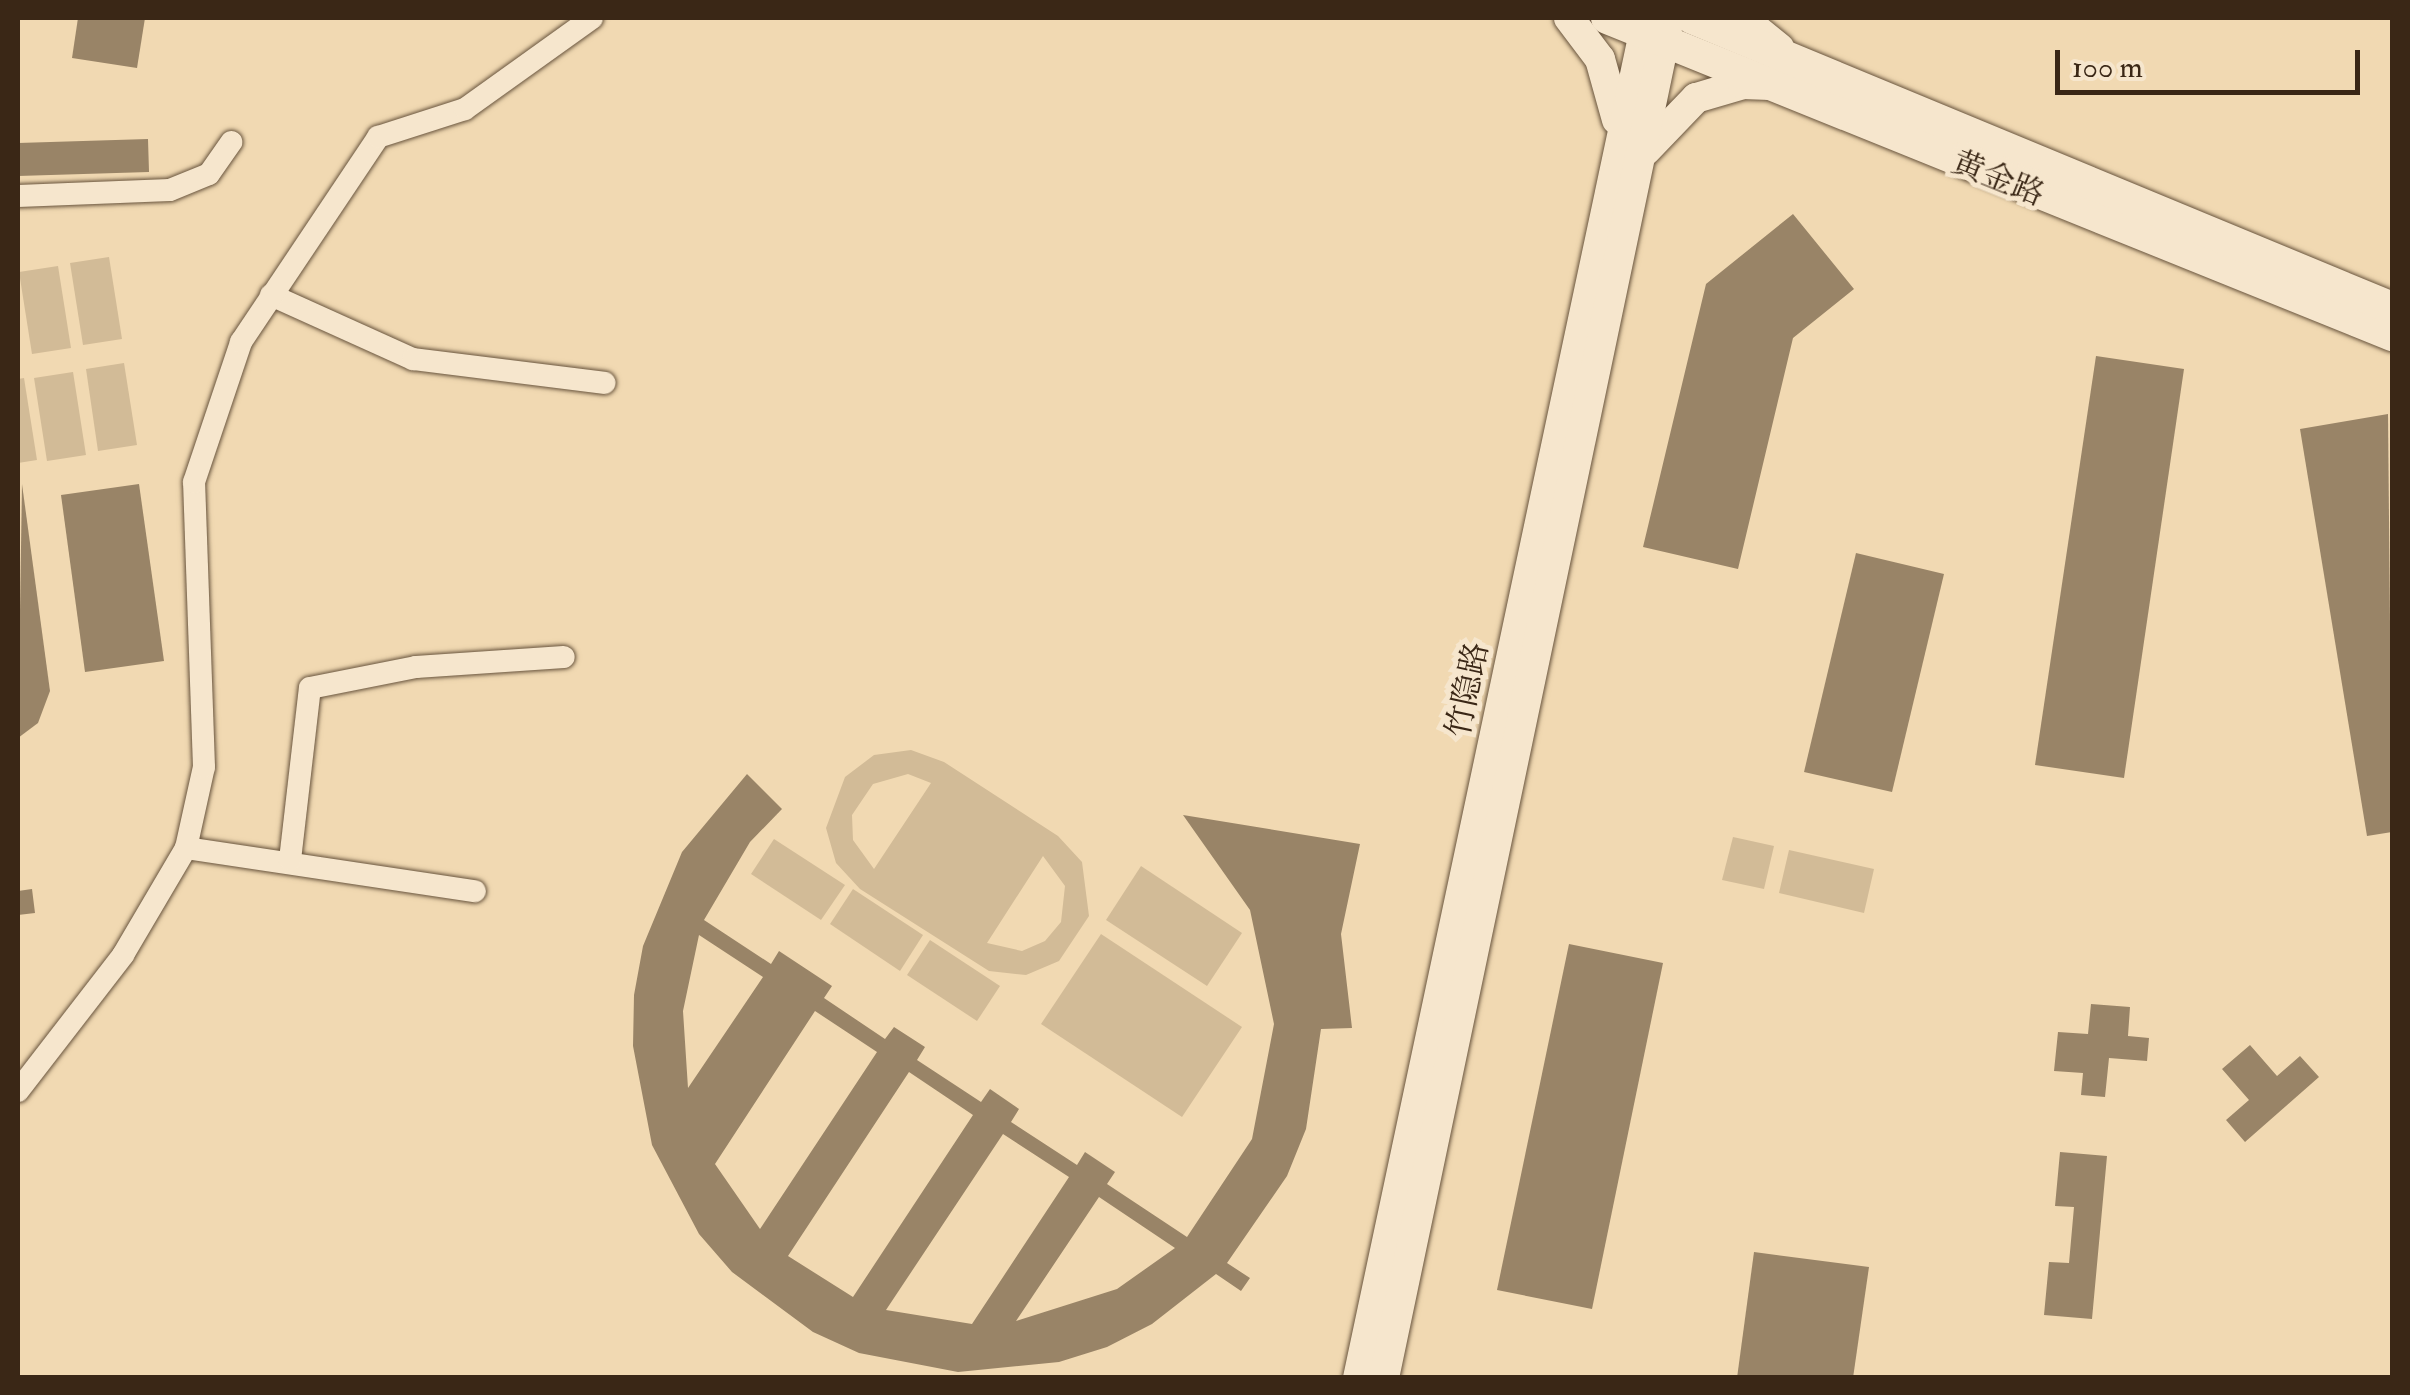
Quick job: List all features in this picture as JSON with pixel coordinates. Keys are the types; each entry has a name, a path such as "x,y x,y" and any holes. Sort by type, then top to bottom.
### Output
{"main road":[{"name":"黄金路","path":"1607,18 1656,27 1783,73 2392,308"},
{"name":"黄金路","path":"1692,18 1783,73 2392,334"}],"street":[{"path":"18,1091 123,955 186,848 204,767 194,482 241,342 378,137 466,109 592,18"},
{"path":"1569,18 1616,92 1629,155 1696,98 1783,73 1742,18"},
{"name":"竹隐路","path":"1358,1378 1656,27"},
{"path":"18,196 170,190 209,174 232,142"},
{"name":"竹隐路","path":"1384,1378 1629,155"},
{"path":"271,295 413,359 605,383"},
{"path":"290,860 310,688 416,667 564,656"},
{"path":"186,848 290,860 475,891"}],"shaded area":[{"path":"109,257 122,339 83,345 70,263"},
{"path":"58,266 71,348 32,354 19,272"},
{"path":"124,363 137,445 98,451 86,369"},
{"path":"73,372 86,455 47,461 34,378"},
{"path":"24,378 37,460 18,463 18,379"},
{"path":"911,750 944,762 1058,836 1082,862 1089,916 1059,961 1026,975 989,971 860,889 836,863 826,828 845,777 874,755","holes":["908,774 931,783 874,869 853,840 852,815 873,784","1043,856 1065,886 1061,922 1045,941 1022,951 987,943"]},
{"path":"1733,837 1774,846 1764,889 1722,880"},
{"path":"774,839 845,885 821,920 751,874"},
{"path":"1789,850 1874,869 1864,913 1779,893"},
{"path":"1141,866 1242,933 1207,986 1106,920"},
{"path":"853,889 923,935 900,971 830,924"},
{"path":"1101,934 1242,1027 1182,1117 1041,1024"},
{"path":"930,940 1000,986 977,1021 907,975"}],"building":[{"path":"78,18 145,18 137,68 72,58"},
{"path":"148,139 149,172 18,176 18,143"},
{"path":"1793,214 1854,289 1793,338 1738,569 1643,547 1706,284"},
{"path":"2096,356 2184,369 2124,778 2035,765"},
{"path":"2388,414 2392,832 2367,836 2300,429"},
{"path":"22,484 50,691 38,723 18,738"},
{"path":"139,484 164,661 85,672 61,495"},
{"path":"1856,553 1944,574 1892,792 1804,772"},
{"path":"747,774 782,809 750,842 704,920 771,964 779,951 832,986 824,998 885,1039 894,1027 925,1047 917,1060 981,1102 990,1089 1019,1109 1011,1122 1077,1165 1085,1152 1115,1172 1107,1184 1187,1237 1252,1139 1274,1024 1250,910 1183,815 1360,844 1341,934 1352,1028 1321,1029 1306,1129 1287,1176 1227,1263 1250,1278 1241,1291 1216,1274 1152,1324 1107,1347 1059,1362 958,1372 859,1353 813,1332 732,1272 699,1234 652,1145 633,1046 634,995 643,946 682,852","holes":["699,935 763,977 688,1088 683,1011","815,1011 877,1052 760,1229 715,1164","909,1072 973,1115 853,1297 788,1256","1003,1134 1069,1177 972,1324 886,1310","1099,1197 1175,1248 1117,1289 1016,1321"]},
{"path":"32,889 35,913 18,915 18,891"},
{"path":"1569,944 1663,963 1592,1309 1497,1290"},
{"path":"2091,1004 2130,1007 2128,1036 2149,1038 2147,1061 2109,1058 2105,1097 2081,1095 2083,1073 2054,1071 2058,1032 2088,1034"},
{"path":"2250,1045 2277,1076 2300,1056 2319,1077 2245,1142 2226,1120 2249,1100 2222,1069"},
{"path":"2060,1152 2107,1156 2092,1319 2044,1315 2049,1262 2069,1263 2074,1207 2055,1206"},
{"path":"1754,1252 1869,1267 1853,1378 1737,1378"}]}
